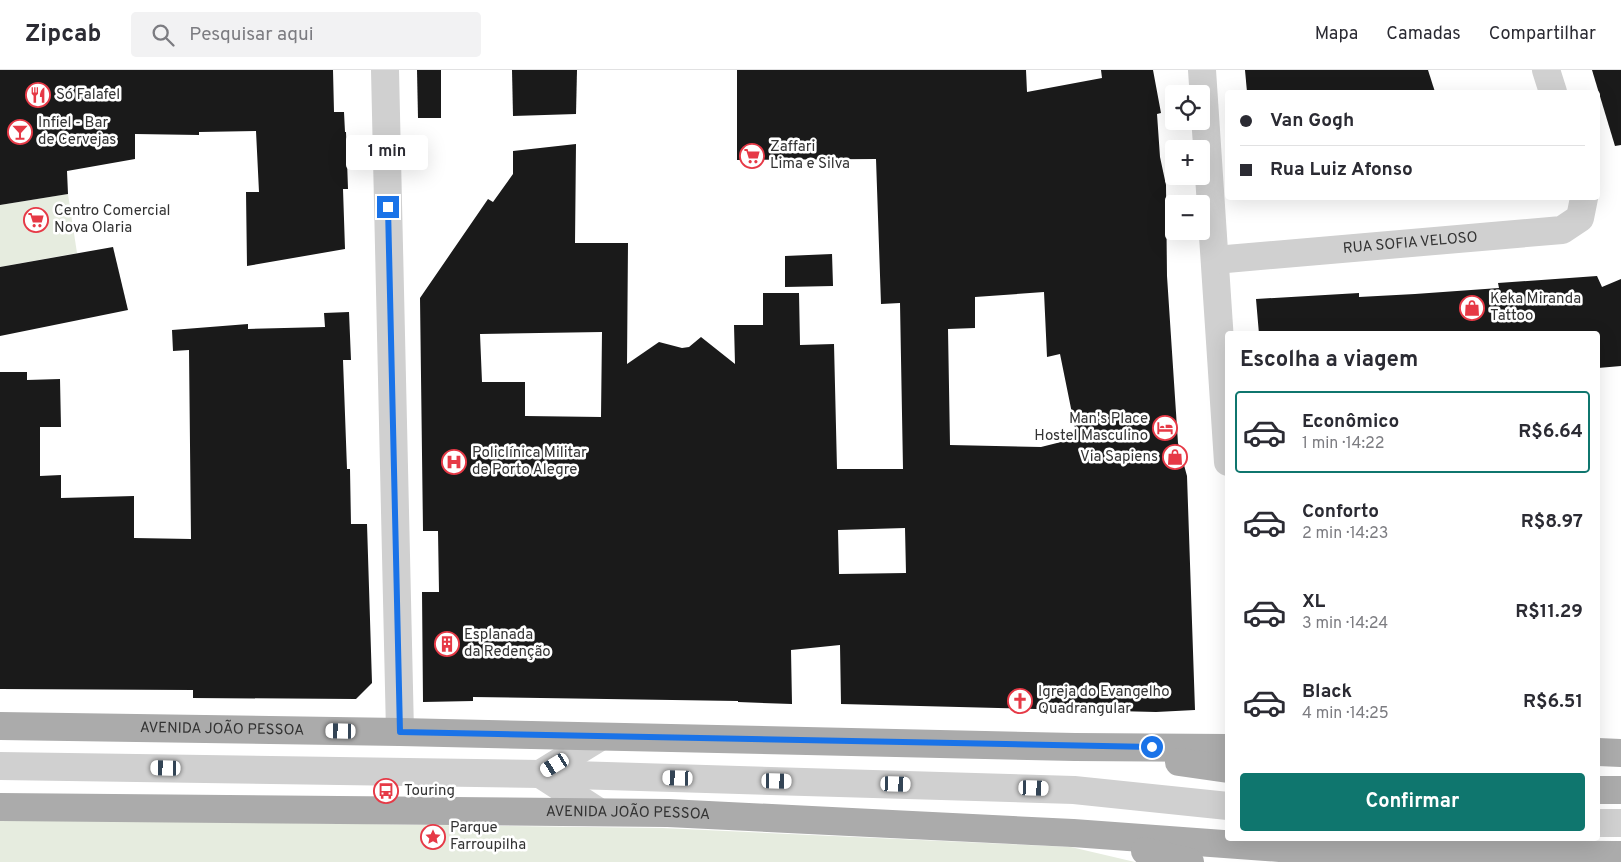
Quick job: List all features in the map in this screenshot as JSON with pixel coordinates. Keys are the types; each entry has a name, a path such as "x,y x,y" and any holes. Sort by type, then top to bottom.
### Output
{"main road":[{"name":"AVENIDA JOÃO PESSOA","path":"0,726 400,732 1075,747 1225,748"},
{"name":"AVENIDA JOÃO PESSOA","path":"1075,747 1225,769"},
{"path":"1600,752 1621,753"},
{"path":"1600,790 1621,790"},
{"name":"AVENIDA JOÃO PESSOA","path":"0,807 668,813 1073,833 1362,854 1621,855"},
{"name":"AVENIDA JOÃO PESSOA","path":"1073,833 1190,862"}],"street":[{"path":"384,70 400,732"},
{"path":"1202,70 1225,415"},
{"path":"1546,70 1551,90"},
{"name":"RUA SOFIA VELOSO","path":"1215,260 1562,230 1580,218 1584,200"},
{"path":"540,774 600,737"},
{"path":"0,766 540,774 1074,790 1225,806"},
{"path":"540,774 599,812"},
{"path":"1600,822 1621,823"}],"shaded area":[{"path":"68,194 77,253 0,267 0,205"},
{"name":"Parque Farroupilha","path":"0,819 662,828 1071,847 1135,862 0,862"}],"building":[{"path":"0,70 333,70 334,112 344,112 346,132 348,189 343,189 345,249 247,266 246,192 259,192 256,131 199,132 199,135 135,134 135,159 67,171 68,194 0,205"},
{"path":"417,70 441,70 441,118 418,118"},
{"path":"512,70 577,70 576,114 513,116"},
{"path":"737,70 1026,70 1027,92 1102,78 1101,70 1153,70 1161,113 1157,114 1160,157 1166,185 1165,240 1167,240 1167,276 1178,443 1187,476 1195,710 1156,712 841,704 840,645 791,650 792,704 738,701 473,697 473,701 423,702 422,592 439,592 438,531 423,531 420,298 488,199 493,202 513,174 513,151 576,144 575,243 628,243 627,364 659,342 682,348 689,347 701,337 735,364 734,325 763,325 763,293 799,293 800,345 834,344 837,469 903,469 900,303 881,304 876,159 737,160","holes":["1044,292 1047,357 1060,354 1077,438 1041,447 950,445 948,329 975,328 975,297","602,332 601,417 525,416 525,382 482,382 480,334","905,528 906,573 839,574 838,530"]},
{"path":"1245,70 1428,70 1434,90 1247,90"},
{"path":"1592,70 1621,70 1621,145 1615,146 1600,96 1600,90 1598,90"},
{"path":"113,247 128,310 0,336 0,267"},
{"path":"832,254 833,286 785,287 785,256"},
{"path":"1597,276 1602,287 1621,279 1621,366 1600,368 1600,331 1259,331 1256,299 1359,293 1359,297 1415,294 1499,288 1498,283"},
{"path":"349,312 351,360 343,360 347,469 350,469 351,524 367,524 372,683 356,699 193,698 193,690 0,689 0,372 27,372 27,380 60,379 61,427 40,427 40,476 61,475 61,498 134,496 134,538 191,539 189,350 173,351 172,330 248,324 248,329 325,327 324,313"}],"place":[{"name":"Só Falafel","path":"38,95"},
{"name":"Infiel - Bar de Cervejas","path":"20,132"},
{"name":"Zaffari Lima e Silva","path":"752,156"},
{"name":"Centro Comercial Nova Olaria","path":"36,220"},
{"name":"Keka Miranda Tattoo","path":"1472,308"},
{"name":"Man's Place Hostel Masculino","path":"1165,428"},
{"name":"Via Sapiens","path":"1175,457"},
{"name":"Policlínica Militar de Porto Alegre","path":"454,462"},
{"name":"Esplanada da Redenção","path":"447,644"},
{"name":"Igreja do Evangelho Quadrangular","path":"1020,701"},
{"name":"Touring","path":"386,791"},
{"name":"Parque Farroupilha","path":"433,837"}],"route":[{"path":"388,207 400,732 1075,747 1152,747"}]}
